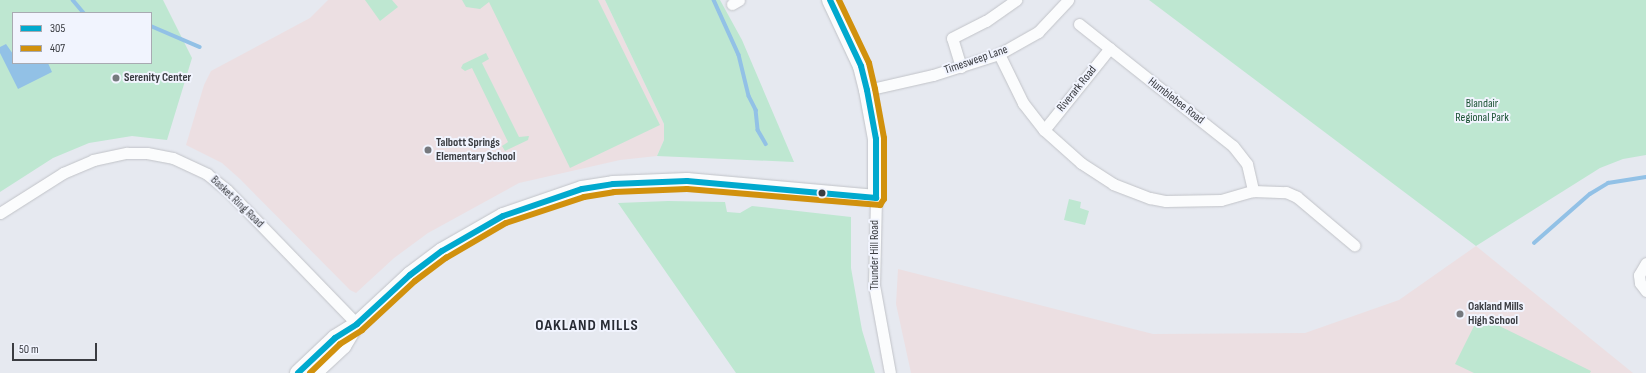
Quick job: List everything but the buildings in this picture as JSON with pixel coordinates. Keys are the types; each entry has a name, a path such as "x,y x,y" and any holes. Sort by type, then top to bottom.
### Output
{"street":[{"name":"Thunder Hill Road","path":"830,0 862,66 876,139 874,285 890,373"},
{"path":"960,67 952,38 986,21 1016,0"},
{"name":"Timesweep Lane","path":"867,90 960,67 999,54 1038,32 1068,0"},
{"name":"Humblebee Road","path":"1079,24 1233,146 1247,164 1253,191"},
{"name":"Riverark Road","path":"1044,130 1110,48"},
{"path":"999,54 1023,103 1044,130 1063,149 1095,173 1113,184 1150,198 1187,202 1221,200 1253,191 1286,192 1297,196 1354,245"},
{"name":"Basket Ring Road","path":"0,213 63,173 93,160 127,153 147,153 173,158 207,174 227,190 357,324"},
{"path":"298,373 335,338 357,324 410,275 465,236 503,216 582,189 625,183 686,181 876,198"},
{"path":"1646,263 1639,275 1640,283 1646,291"},
{"path":"314,373 342,346 357,324"}],"shaded area":[{"name":"Talbott Springs Elementary School","path":"328,0 605,0 664,124 664,140 657,156 620,160 519,183 428,233 394,258 356,293 350,290 240,179 222,163 186,145 204,85 211,71 310,18"},
{"name":"Oakland Mills High School","path":"1476,246 1633,373 911,373 896,304 898,269 1153,334 1305,333 1399,300"}],"green space":[{"path":"0,0 163,0 192,58 167,140 132,136 89,143 53,158 0,192"},
{"path":"365,0 392,0 398,7 380,21"},
{"path":"462,0 598,0 660,125 570,168 489,2 480,9 466,7"},
{"path":"605,0 720,0 742,40 794,162 657,156 664,140 664,124"},
{"name":"Blandair Regional Park","path":"1149,0 1646,0 1646,155 1623,159 1600,168 1476,246"},
{"path":"486,53 489,59 482,63 519,137 529,136 528,140 505,151 502,146 508,142 472,68 465,71 461,68 463,64"},
{"path":"1069,199 1081,202 1080,208 1089,211 1085,225 1064,220"},
{"path":"668,201 725,202 727,212 740,213 752,206 851,217 851,268 862,330 875,373 736,373 618,203"},
{"path":"1479,316 1591,371 1590,373 1474,373 1455,364"}],"water":[{"path":"6,44 12,53 12,64 48,64 52,72 18,89 0,53 0,47"}],"waterway":[{"path":"73,0 83,12"},
{"path":"714,0 739,55 749,96 756,110 758,130 766,144"},
{"path":"152,26 200,47"},
{"path":"1534,243 1590,194 1608,183 1646,177"}],"transit line":[{"name":"305","path":"830,0 861,66 867,90 876,139 876,198"},
{"name":"407","path":"310,373 340,344 362,330 415,281 446,258 506,223 584,197 614,192 687,189 880,205 884,199 884,138 875,89 869,63 839,0"},
{"name":"305","path":"298,373 335,338 357,324 410,275 442,251 503,216 582,189 613,184 687,181 876,198"}],"place":[{"name":"Serenity Center","path":"116,78"},
{"name":"Talbott Springs Elementary School","path":"428,150"},
{"name":"Oakland Mills High School","path":"1460,314"}],"district":[{"name":"OAKLAND MILLS","path":"587,326"}]}
